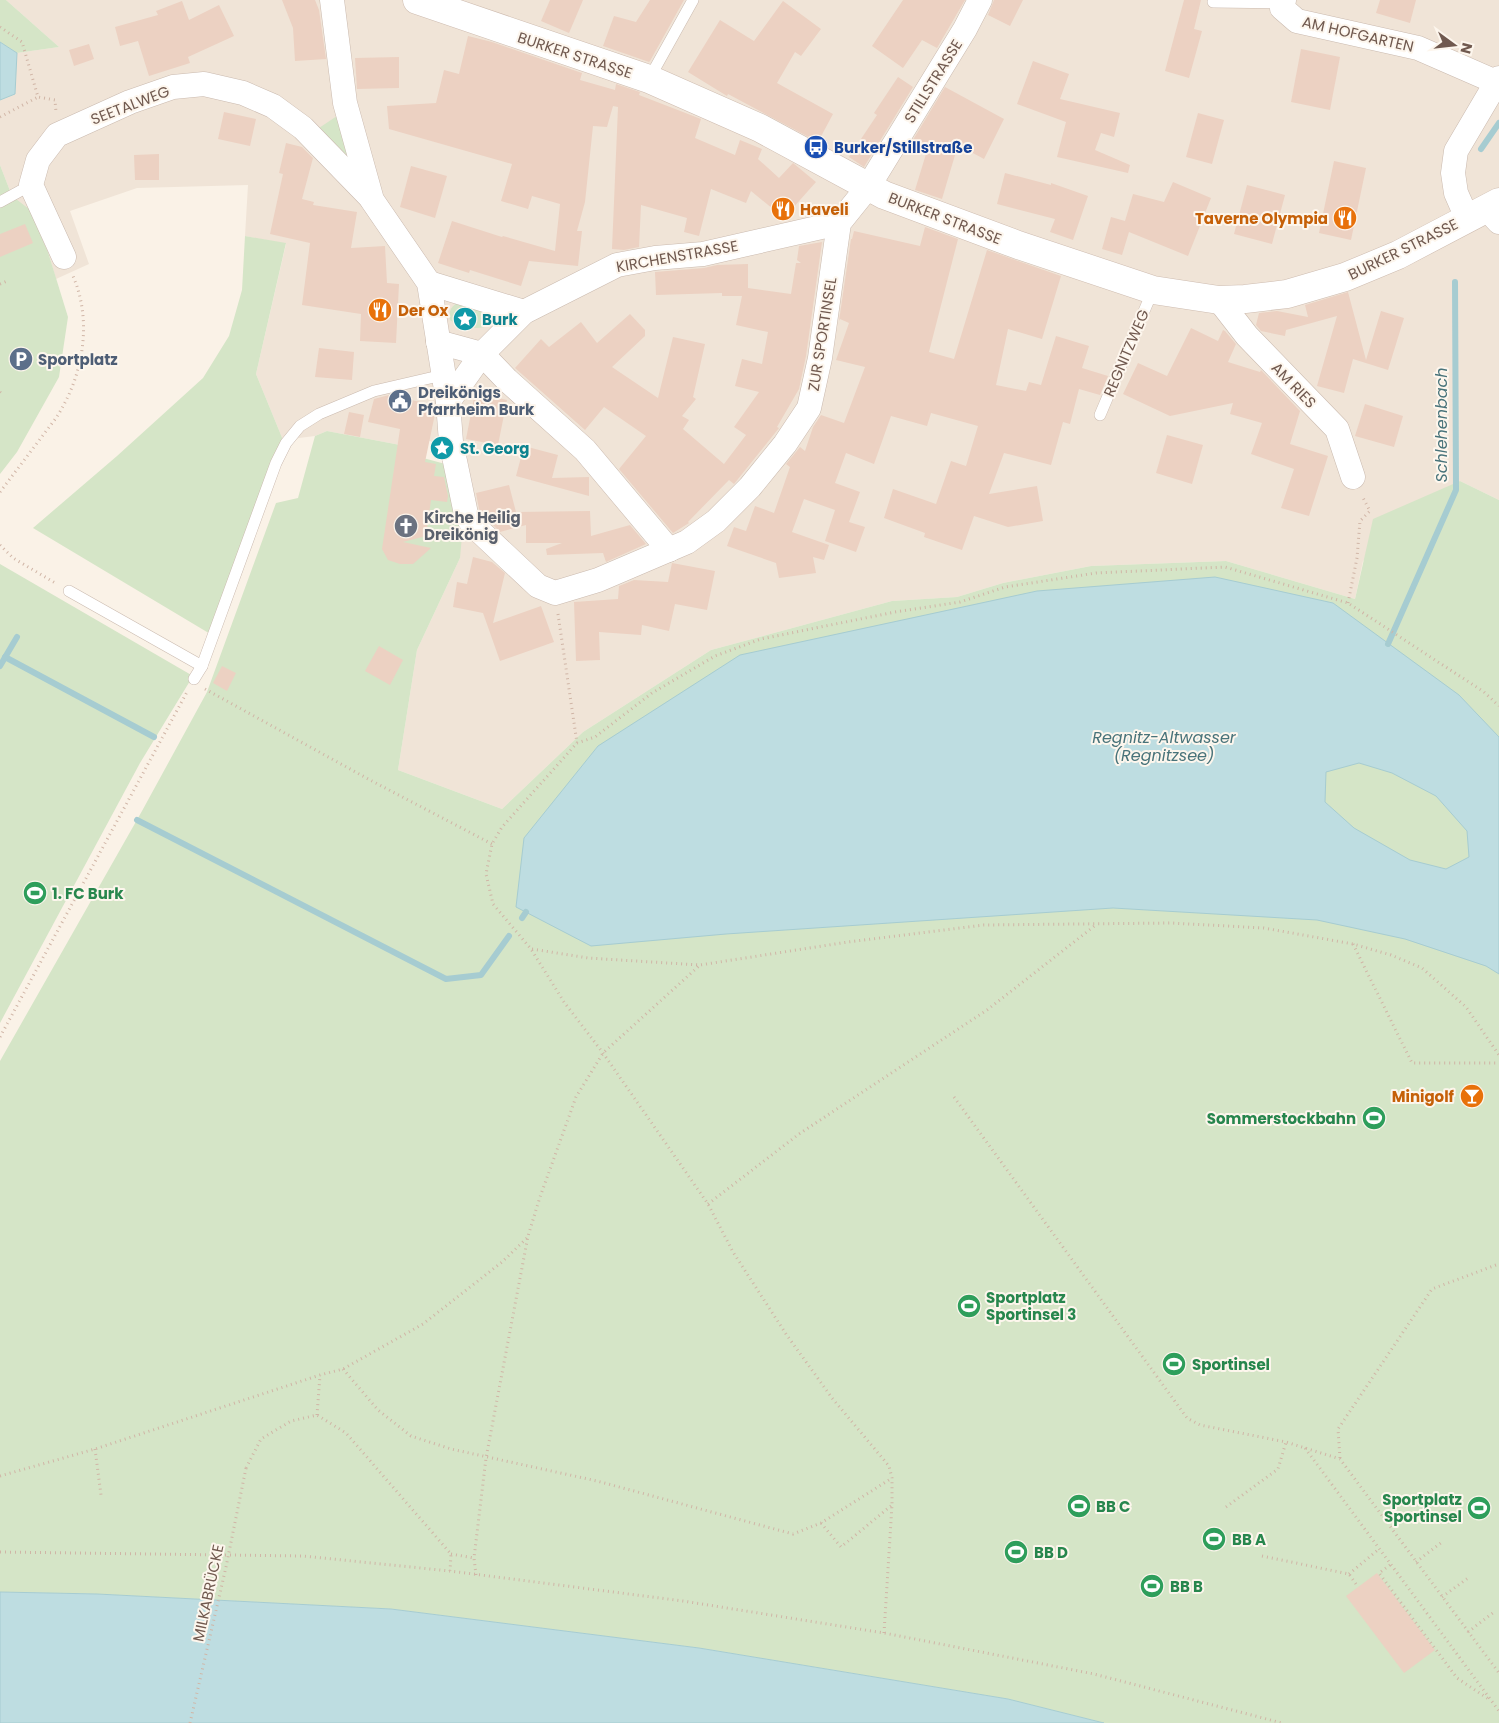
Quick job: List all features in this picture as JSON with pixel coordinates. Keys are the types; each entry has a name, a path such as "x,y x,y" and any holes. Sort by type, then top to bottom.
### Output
{"main road":[{"name":"BURKER STRASSE","path":"416,0 649,79 760,128 884,195 1018,245 1153,290 1219,300 1287,294 1345,277 1398,255 1488,212"}],"street":[{"path":"332,0 345,103 372,200 429,283 448,402 451,442 466,514 472,524 538,586 555,593"},
{"name":"STILLSTRASSE","path":"868,187 965,29 980,0"},
{"name":"AM HOFGARTEN","path":"1283,1 1282,8 1297,21 1418,48 1498,80"},
{"path":"1488,212 1456,193 1453,173 1456,151 1498,80"},
{"name":"SEETALWEG","path":"31,185 38,160 57,135 130,102 173,87 204,84 243,93 273,106 303,128 372,200"},
{"path":"31,185 64,258"},
{"path":"838,223 868,187"},
{"name":"KIRCHENSTRASSE","path":"448,402 482,354 524,312 617,265 655,258 703,254 838,223"},
{"name":"ZUR SPORTINSEL","path":"555,593 598,580 687,542 716,521 750,487 785,444 809,408 820,358 838,223"},
{"path":"429,283 524,312"},
{"name":"AM RIES","path":"1219,300 1247,336 1337,429 1353,477"},
{"path":"438,342 482,354 507,380 585,450 669,550"}],"lane":[{"path":"649,79 694,0"},
{"name":"AM HOFGARTEN","path":"1213,2 1283,1"},
{"path":"0,202 31,185"},
{"name":"REGNITZWEG","path":"1100,415 1153,290"},
{"path":"194,679 202,666 276,464 286,443 300,426 319,414 351,400 374,391 443,375"},
{"path":"69,591 202,666"}],"path":[{"path":"0,26 22,42 38,96"},
{"path":"0,116 38,96 55,100 57,135"},
{"path":"0,492 63,408 76,376 83,347 84,319 79,289 64,258"},
{"path":"0,284 7,281"},
{"path":"1348,603 1357,558 1360,521 1370,511 1353,477"},
{"path":"0,545 13,558 69,591"},
{"path":"884,1633 892,1505 892,1478 889,1466 832,1398 786,1334 733,1252 708,1204 603,1053 564,1002 531,949 492,904 486,874 492,844 502,827 577,743 596,737 652,693 715,656 761,639 895,612 960,602 1005,587 1096,572 1225,568 1348,603 1484,692 1499,706"},
{"path":"555,593 577,743"},
{"path":"0,1037 194,679 207,692 492,844"},
{"path":"531,949 588,958 700,965 848,942 984,925 1171,923 1264,928 1353,944 1391,955 1422,968 1466,1007 1499,1055"},
{"path":"708,1204 798,1134 987,1010 1097,924"},
{"path":"1353,944 1412,1063 1499,1064"},
{"path":"476,1575 474,1558 486,1458 528,1236 576,1097 603,1053 700,965"},
{"path":"954,1097 1187,1418 1200,1425 1286,1442 1340,1459"},
{"path":"0,1476 95,1449 343,1369 423,1324 502,1262 528,1236"},
{"path":"1499,1265 1432,1289 1338,1429 1340,1459 1499,1673"},
{"path":"343,1369 378,1410 411,1436 450,1450 597,1481 793,1534 821,1524 892,1478"},
{"path":"320,1375 317,1415 346,1433 451,1554 474,1558"},
{"name":"MILKABRÜCKE","path":"190,1723 246,1468 261,1439 290,1420 317,1415"},
{"path":"1226,1507 1278,1469 1286,1442"},
{"path":"1305,1448 1499,1711"},
{"path":"95,1449 102,1495"},
{"path":"821,1524 841,1547 892,1505"},
{"path":"1416,1562 1442,1542"},
{"path":"1349,1574 1379,1549"},
{"path":"0,1552 303,1556 450,1571 683,1601 884,1633 1094,1674 1282,1723"},
{"path":"450,1571 451,1554"},
{"path":"1262,1556 1349,1574 1358,1587"},
{"path":"1390,1564 1379,1573 1457,1678 1492,1702"},
{"path":"1442,1597 1468,1578"},
{"path":"1468,1632 1494,1612"}],"shaded area":[{"path":"6,0 1499,0 1499,500 1460,481 1363,561 1355,599 1226,561 1091,566 1003,583 957,597 892,601 711,650 583,732 502,809 398,770 417,650 460,558 447,444 430,441 400,445 327,431 315,436 283,440 256,374 286,244 245,236 248,185 137,188 70,211 89,264 56,279 48,252 12,196 0,165 0,100 15,94 17,53 59,47"}],"green space":[{"path":"0,0 6,0 59,47 17,53 0,42"},
{"path":"343,112 361,178 316,130"},
{"path":"0,165 12,196 29,209 48,252 68,317 59,377 17,452 0,474"},
{"path":"245,236 286,243 256,374 283,440 212,635 33,528 117,456 203,378 229,336 242,290"},
{"path":"457,303 491,313 490,325 480,328 469,327 459,325 450,320 450,310"},
{"path":"327,431 400,445 401,452 449,465 462,536 460,558 417,650 398,770 502,809 583,732 711,650 892,601 957,597 1003,583 1091,566 1226,561 1355,599 1373,519 1460,481 1499,500 1499,1723 1104,1723 1008,1699 699,1648 391,1609 97,1594 0,1592 0,1061 142,811 207,692 276,503 298,498 315,436"},
{"path":"0,564 193,676 140,763 0,1023"}],"water":[{"path":"0,42 17,53 15,94 0,100"},
{"name":"Regnitz-Altwasser (Regnitzsee)","path":"1215,577 1333,603 1459,695 1499,737 1499,974 1486,966 1405,939 1317,920 1113,908 726,934 591,946 516,907 524,838 598,746 740,655 1037,591","holes":["1359,763 1392,773 1436,796 1467,831 1469,857 1446,869 1410,860 1354,828 1325,802 1326,772"]},
{"path":"0,1592 97,1594 391,1609 699,1648 1008,1699 1104,1723 0,1723"}],"building":[{"path":"282,0 315,0 319,10 326,59 295,61 293,28"},
{"path":"550,0 583,0 569,33 541,21"},
{"path":"650,0 684,0 649,62 603,46 614,16 636,22"},
{"path":"903,0 965,0 937,48 922,40 903,68 872,46"},
{"path":"994,0 1023,0 1010,26 988,15"},
{"path":"1184,0 1201,0 1194,29 1202,31 1189,78 1165,71"},
{"path":"1380,0 1416,0 1410,23 1376,13"},
{"path":"182,1 189,20 219,5 234,36 188,57 190,63 149,76 138,41 120,46 115,27 158,15 156,11"},
{"path":"783,1 821,29 801,56 795,52 777,83 833,114 818,142 728,94 727,96 688,72 720,20 754,41"},
{"path":"468,36 492,42 582,73 580,80 615,90 616,84 640,92 639,95 701,119 695,138 735,155 740,140 762,149 758,159 779,178 793,163 816,182 784,218 751,191 746,203 711,189 699,236 684,232 687,218 641,205 639,247 624,250 612,249 618,107 613,106 607,127 593,126 585,202 577,231 582,231 578,266 529,261 521,286 470,270 469,273 438,263 452,221 555,251 560,204 532,196 528,209 501,201 512,164 389,129 387,106 436,103 444,70 459,74"},
{"path":"89,44 94,59 74,66 69,50"},
{"path":"1301,49 1340,57 1330,110 1291,102"},
{"path":"399,57 399,88 357,89 355,58"},
{"path":"1033,61 1069,74 1060,99 1120,113 1114,137 1101,133 1095,150 1130,165 1128,173 1057,157 1066,122 1017,104"},
{"path":"898,77 913,87 864,167 849,157 877,115 874,113"},
{"path":"945,87 1004,119 984,159 958,145 942,199 915,190 926,154 911,143"},
{"path":"224,112 256,119 250,146 218,139"},
{"path":"1198,113 1224,120 1212,164 1186,157"},
{"path":"286,143 302,147 313,158 302,199 314,202 313,205 357,212 351,248 385,246 387,283 399,284 396,343 360,341 361,314 302,305 310,243 270,234 283,174 279,173"},
{"path":"159,154 159,180 135,180 134,155"},
{"path":"1334,161 1366,168 1351,240 1319,233"},
{"path":"411,166 447,176 435,218 400,207"},
{"path":"1005,173 1051,185 1051,183 1088,196 1073,240 1050,232 1055,219 997,204"},
{"path":"1173,182 1211,198 1188,256 1129,232 1122,255 1102,249 1111,217 1125,221 1133,194 1164,202"},
{"path":"1247,185 1285,195 1272,244 1234,234"},
{"path":"25,224 33,243 0,257 0,234"},
{"path":"925,227 958,239 929,352 954,359 987,250 1061,276 1042,339 1008,329 996,385 1026,391 1029,382 1041,385 1056,336 1089,346 1082,368 1108,376 1100,395 1079,389 1070,424 1063,422 1051,465 1004,453 989,494 1037,486 1043,521 1008,527 974,516 962,550 924,537 925,533 884,518 893,489 936,504 951,461 966,466 978,426 931,413 927,426 891,416 874,464 846,453 835,483 860,492 849,522 865,527 856,552 825,541 835,510 804,499 792,532 829,545 824,560 813,557 816,573 779,578 776,563 727,546 734,527 746,531 755,506 774,513 790,467 786,464 800,447 805,451 813,427 821,415 844,423 865,367 836,360 849,323 840,319 839,321 851,239 854,231 920,246"},
{"path":"822,242 806,356 799,389 777,427 779,428 734,484 729,480 689,523 673,533 619,469 646,436 604,407 585,430 515,368 541,339 549,347 581,322 597,343 630,314 645,330 645,336 612,367 658,398 673,337 705,344 693,397 696,399 682,416 689,420 683,429 724,464 746,435 734,427 759,392 735,386 742,359 762,364 768,332 736,325 742,296 722,296 722,293 656,295 655,272 704,268 717,265 748,264 748,288 791,294 796,263 801,263 797,260 799,246"},
{"path":"1348,292 1366,360 1381,311 1404,318 1388,370 1353,359 1344,393 1317,386 1337,316 1286,330 1285,336 1261,331 1256,325 1259,313 1277,311 1308,317 1305,305"},
{"path":"1191,328 1218,341 1223,330 1225,331 1236,344 1228,362 1260,372 1261,370 1300,411 1290,444 1328,456 1309,516 1281,508 1294,469 1251,454 1262,423 1230,414 1233,403 1170,416 1123,394 1138,363 1167,376"},
{"path":"319,348 354,352 352,380 315,377"},
{"path":"475,393 507,400 498,445 466,439"},
{"name":"Kirche Heilig Dreikönig","path":"389,395 434,405 435,414 425,462 436,464 434,476 444,477 448,496 447,502 431,500 426,536 403,542 431,548 413,564 400,564 388,560 382,549 400,429 368,422 374,399"},
{"path":"1365,404 1403,416 1394,447 1355,436"},
{"path":"349,412 364,415 360,437 344,434"},
{"path":"1167,435 1203,445 1192,484 1156,473"},
{"path":"524,446 558,455 552,478 589,477 589,496 516,476"},
{"path":"509,485 516,512 590,511 591,536 630,525 646,544 606,562 603,553 547,555 546,549 562,543 526,543 526,525 500,532 479,509 476,493"},
{"path":"473,557 492,562 505,573 493,623 541,606 554,642 500,661 483,613 453,607 457,582 467,584"},
{"path":"672,563 715,571 707,610 675,604 669,631 642,625 641,635 599,632 600,660 576,661 574,602 618,599 619,586 634,580 668,582"},
{"path":"379,646 403,660 390,685 365,671"},
{"path":"222,666 236,673 227,691 213,683"},
{"path":"1377,1573 1435,1650 1404,1673 1346,1596"}],"waterway":[{"name":"Schlehenbach","path":"1481,149 1499,123"},
{"name":"Schlehenbach","path":"1388,644 1456,490 1455,282"},
{"path":"0,666 17,637"},
{"path":"5,657 154,737"},
{"path":"137,820 446,979 481,975 509,936"},
{"path":"522,918 526,912"}],"place":[{"name":"Burker/Stillstraße","path":"816,147"},
{"name":"Haveli","path":"783,209"},
{"name":"Taverne Olympia","path":"1345,218"},
{"name":"Der Ox","path":"380,310"},
{"name":"Burk","path":"465,319"},
{"name":"Sportplatz","path":"21,359"},
{"name":"Dreikönigs Pfarrheim Burk","path":"400,401"},
{"name":"St. Georg","path":"442,448"},
{"name":"Kirche Heilig Dreikönig","path":"406,526"},
{"name":"1. FC Burk","path":"35,893"},
{"name":"Minigolf","path":"1472,1096"},
{"name":"Sommerstockbahn","path":"1374,1118"},
{"name":"Sportplatz Sportinsel 3","path":"969,1306"},
{"name":"Sportinsel","path":"1174,1364"},
{"name":"BB C","path":"1079,1506"},
{"name":"Sportplatz Sportinsel","path":"1479,1508"},
{"name":"BB A","path":"1214,1539"},
{"name":"BB D","path":"1016,1552"},
{"name":"BB B","path":"1152,1586"}]}
